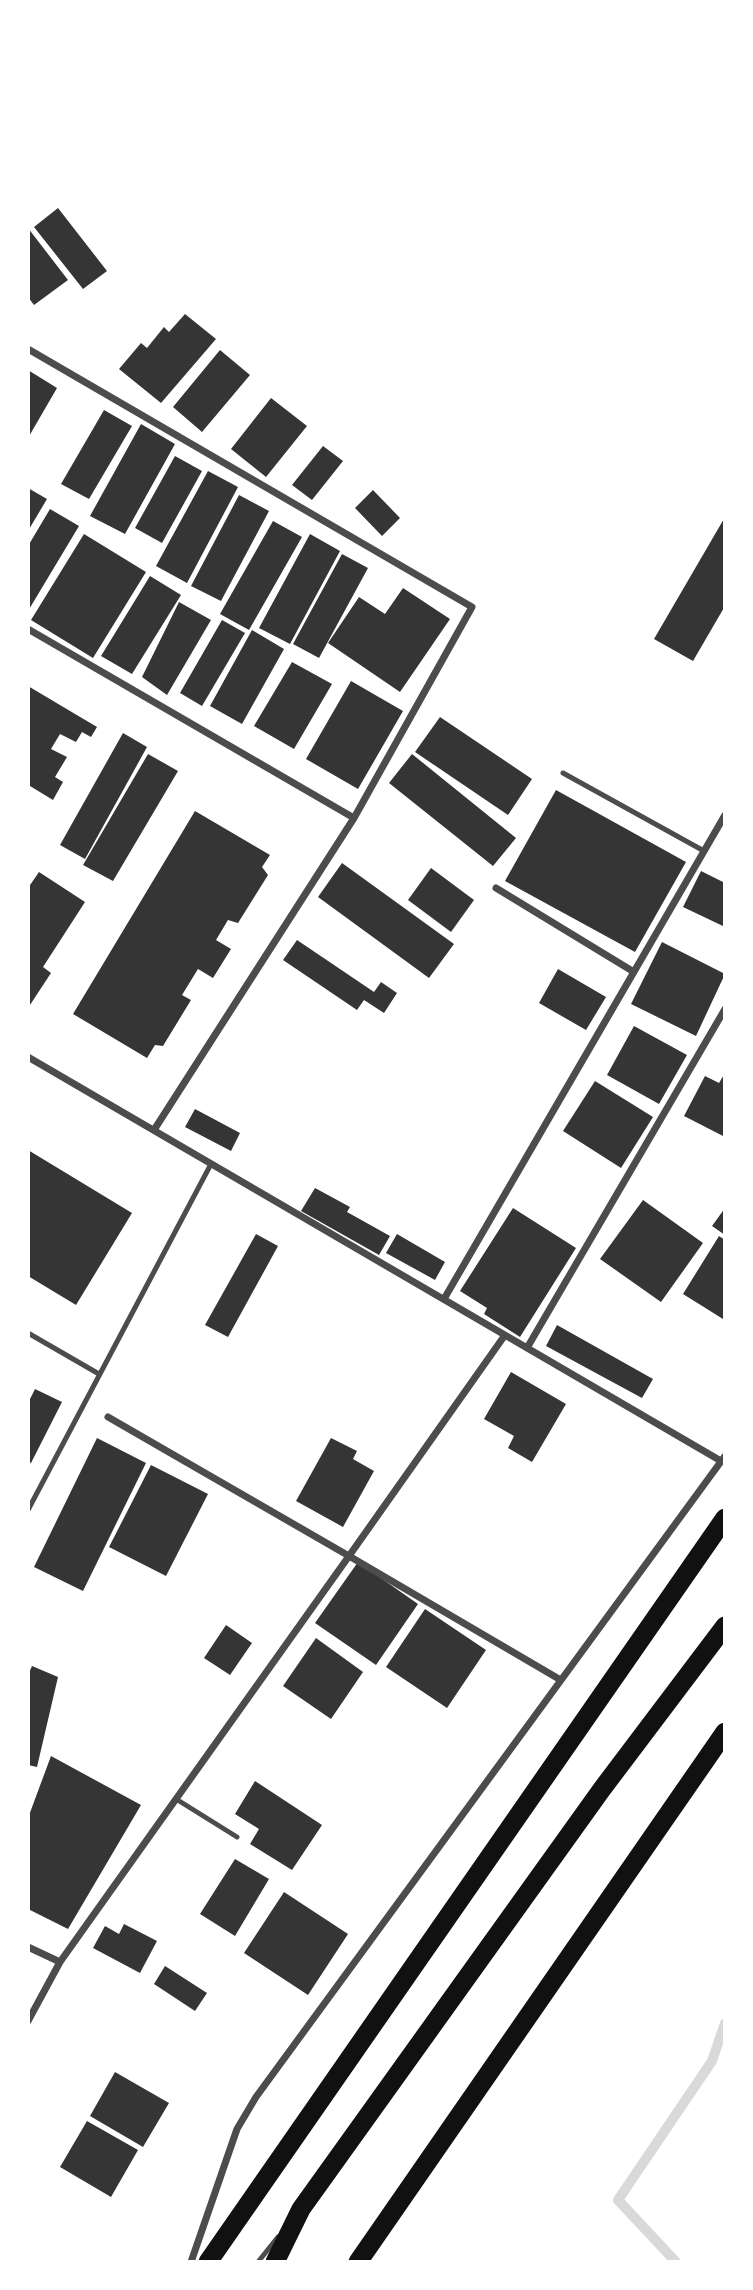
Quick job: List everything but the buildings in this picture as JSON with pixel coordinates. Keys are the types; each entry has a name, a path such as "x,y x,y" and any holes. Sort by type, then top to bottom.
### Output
{"highway":[{"path":"208,2262 725,1518"},
{"path":"275,2262 301,2209 602,1789 725,1626"},
{"path":"358,2262 725,1732"}],"street":[{"path":"28,349 472,607 355,818 154,1130"},
{"path":"28,629 355,818"},
{"path":"444,1299 725,815"},
{"path":"496,888 634,971"},
{"path":"527,1348 725,1009"},
{"path":"28,1057 527,1348 723,1458 256,2097 237,2129 191,2262"},
{"path":"28,2021 60,1962 505,1335"},
{"path":"108,1417 559,1679"},
{"path":"28,1947 60,1962"}],"lane":[{"path":"563,773 704,851"},
{"path":"28,1510 211,1164"},
{"path":"28,1333 99,1374"},
{"path":"176,1799 237,1837"},
{"path":"258,2262 301,2209"}],"waterway":[{"path":"676,2262 618,2200 712,2061 725,2023"}]}
